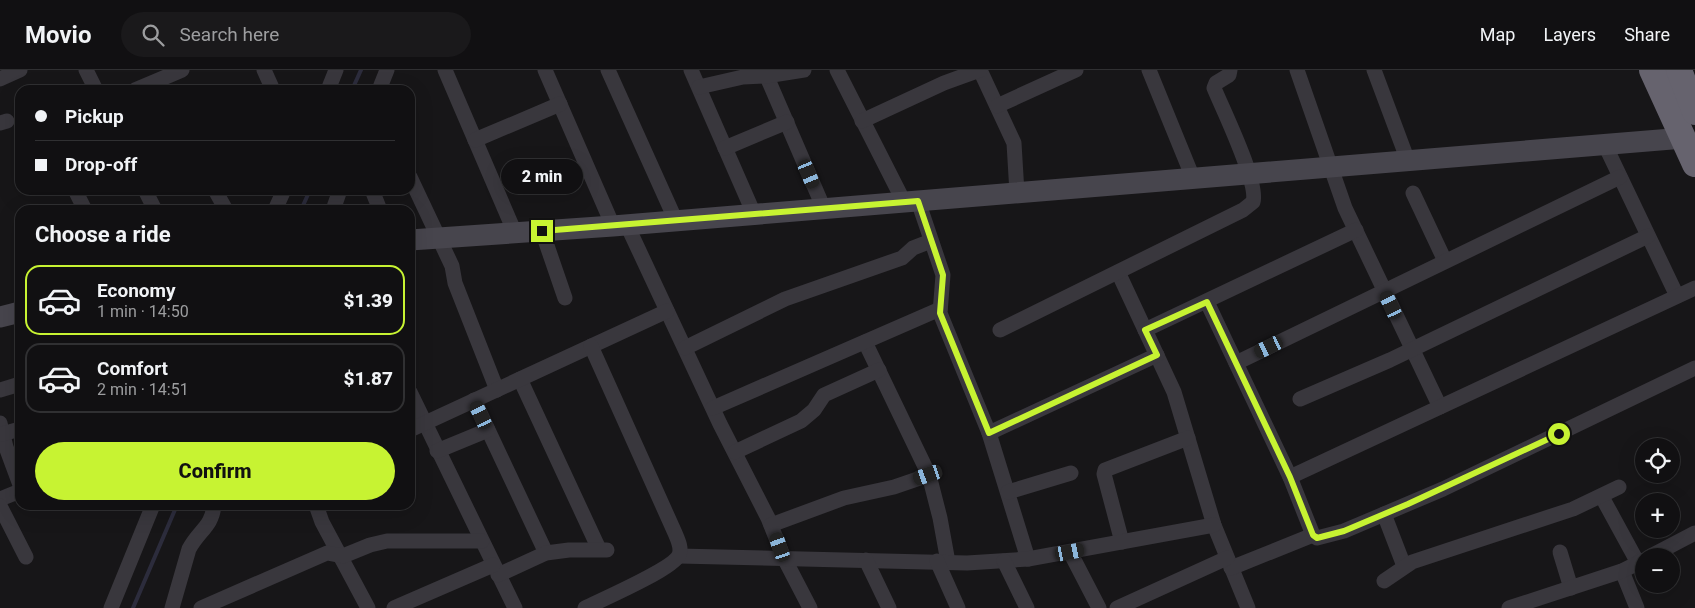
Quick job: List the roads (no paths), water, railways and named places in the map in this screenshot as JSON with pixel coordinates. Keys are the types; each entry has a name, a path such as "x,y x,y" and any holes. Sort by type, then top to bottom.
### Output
{"highway":[{"path":"1652,70 1695,164"},
{"path":"1679,70 1695,112"}],"street":[{"path":"0,79 20,70"},
{"path":"86,70 94,85"},
{"path":"147,85 182,70"},
{"path":"264,70 271,85"},
{"path":"330,85 336,70"},
{"path":"381,85 387,70"},
{"path":"445,70 515,233"},
{"path":"545,70 620,225 667,311 771,525 784,558 810,608"},
{"path":"608,70 676,221"},
{"path":"691,70 754,214"},
{"path":"699,86 765,73 804,70"},
{"path":"837,70 862,121 911,202 931,241 943,275 940,309 989,433 1028,559"},
{"path":"862,121 944,83 980,70 1015,150 1017,193"},
{"path":"997,106 1076,70"},
{"path":"1149,70 1193,178"},
{"path":"1000,330 1248,206 1254,199 1250,174 1214,88 1215,84 1230,75 1230,70"},
{"path":"1297,70 1331,167 1356,230 1440,407"},
{"path":"1374,70 1408,161"},
{"path":"765,73 824,209"},
{"path":"475,140 560,104"},
{"path":"725,148 787,122"},
{"path":"415,240 676,221 1684,138"},
{"path":"1605,145 1676,296"},
{"path":"1236,363 1620,177"},
{"path":"415,188 452,266 455,283 497,390"},
{"path":"1413,193 1445,261"},
{"path":"1145,330 1356,230"},
{"path":"542,231 564,298"},
{"path":"1300,399 1412,350 1648,236"},
{"path":"685,348 760,310 902,258 913,248 931,241"},
{"path":"1118,272 1174,392 1214,525 1248,608"},
{"path":"1290,477 1695,288"},
{"path":"1207,302 1290,477 1313,535 1317,538 1326,537 1384,514 1545,441 1695,368"},
{"path":"713,408 940,309"},
{"path":"415,428 667,311"},
{"path":"0,317 15,313"},
{"path":"866,342 928,475 938,511 943,561 958,608"},
{"path":"591,346 675,533 680,548 679,556"},
{"path":"989,433 1157,355"},
{"path":"735,452 801,421 814,410 824,395 879,370"},
{"path":"403,606 546,553 603,550 520,379"},
{"path":"0,390 15,386"},
{"path":"474,400 546,553"},
{"path":"415,403 515,608"},
{"path":"15,430 1,429 15,470"},
{"path":"437,451 488,430"},
{"path":"1122,542 1104,474 1105,470 1188,438"},
{"path":"1008,492 1071,473"},
{"path":"771,525 844,498 894,487 928,475"},
{"path":"1384,581 1404,566 1573,509 1619,488"},
{"path":"0,499 15,493"},
{"path":"1602,497 1636,548"},
{"path":"0,506 26,557"},
{"path":"110,608 151,510"},
{"path":"172,608 189,549 194,540 212,520 213,510"},
{"path":"318,510 367,608"},
{"path":"1384,514 1404,566"},
{"path":"584,608 638,582 679,556 1004,561 1070,552 1214,525"},
{"path":"1667,548 1695,533"},
{"path":"1117,608 1229,563 1313,535"},
{"path":"201,608 327,553 340,555 387,541 482,541"},
{"path":"1070,552 1099,608"},
{"path":"1560,552 1571,588"},
{"path":"866,560 889,608"},
{"path":"1004,561 1027,608"},
{"path":"1509,608 1622,571 1635,564"},
{"path":"1622,571 1638,608"}],"waterway":[{"path":"354,85 361,70"},
{"path":"303,205 308,195"},
{"path":"133,608 175,510"}]}
